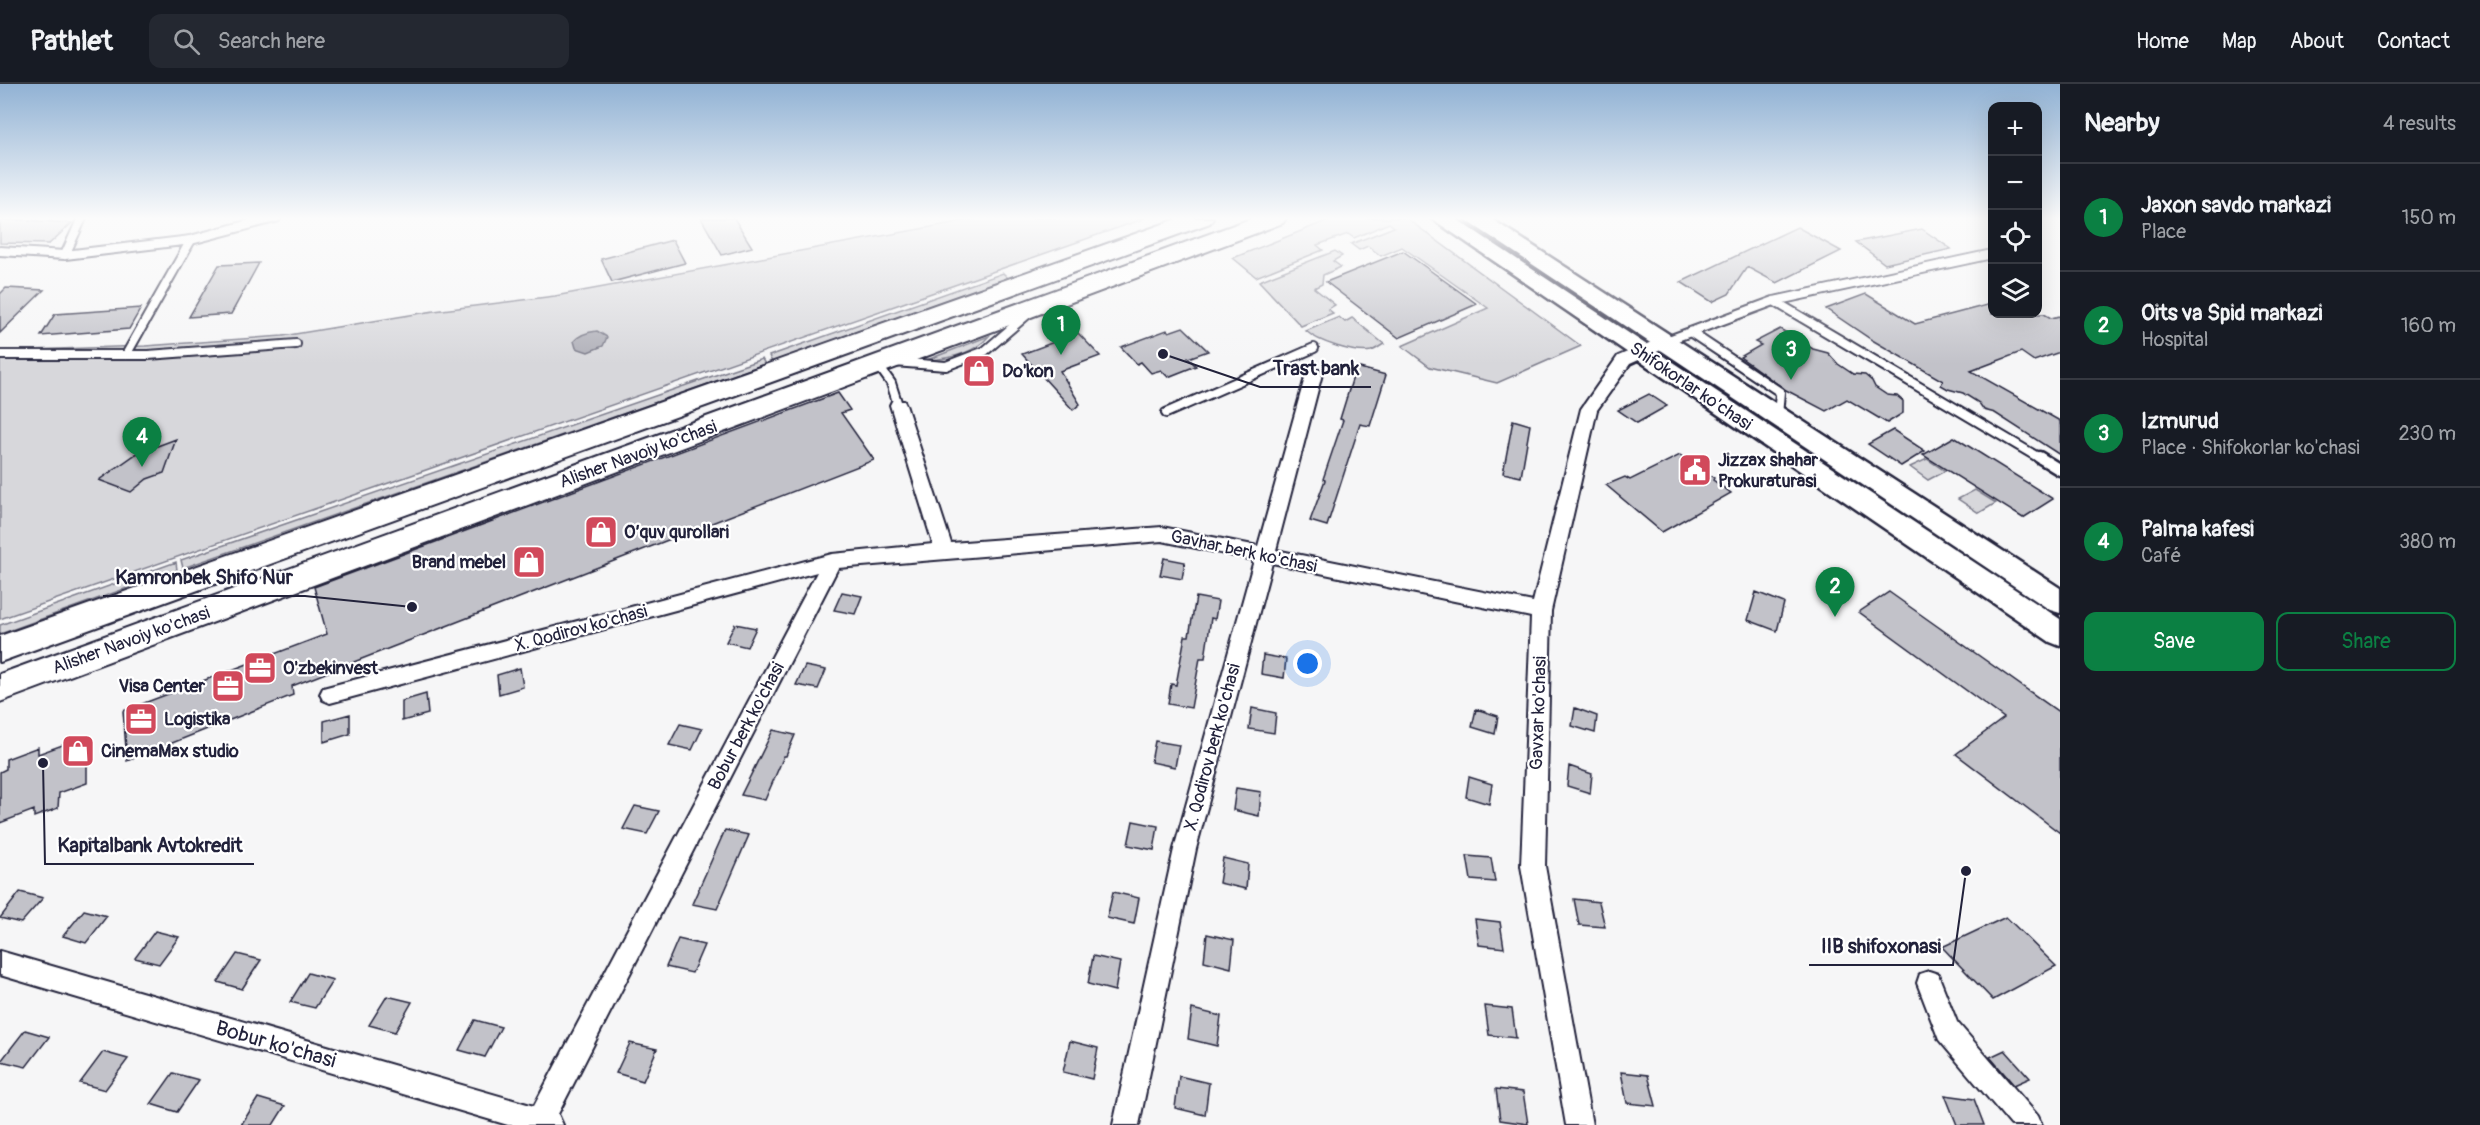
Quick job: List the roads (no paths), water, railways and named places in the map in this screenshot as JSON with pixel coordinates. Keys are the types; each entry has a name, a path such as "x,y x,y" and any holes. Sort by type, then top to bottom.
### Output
{"main road":[{"name":"Alisher Navoiy ko'chasi","path":"0,649 1067,267"},
{"name":"Alisher Navoiy ko'chasi","path":"0,688 1145,267"},
{"name":"Shifokorlar ko'chasi","path":"1514,267 2060,634"},
{"name":"Shifokorlar ko'chasi","path":"1551,267 2060,602"}],"street":[{"name":"Gavxar ko'chasi","path":"1579,1125 1533,866 1541,611 1589,409 1624,360 1666,341"},
{"name":"X. Qodirov berk ko'chasi","path":"1126,1125 1185,849 1314,374"},
{"path":"832,561 944,550 898,405"},
{"name":"Gavhar berk ko'chasi","path":"944,550 1162,534 1541,611"},
{"name":"X. Qodirov ko'chasi","path":"330,694 832,561"},
{"name":"Bobur berk ko'chasi","path":"543,1124 832,561"},
{"name":"Bobur ko'chasi","path":"0,963 543,1124"},
{"path":"1929,983 1947,1031 2029,1125"}],"lane":[{"path":"126,355 176,267"},
{"path":"1666,341 1774,301 1934,267"},
{"path":"1774,301 2060,470"},
{"path":"1690,332 1780,392 1778,416"},
{"path":"0,355 126,355 228,351 296,344"},
{"path":"1166,413 1314,348"},
{"path":"883,364 898,405"}],"place":[{"name":"Trast bank","path":"1163,354"},
{"name":"Jaxon savdo markazi","path":"1061,355"},
{"name":"Do'kon","path":"979,371"},
{"name":"Izmurud","path":"1791,380"},
{"name":"Palma kafesi","path":"142,467"},
{"name":"Jizzax shahar Prokuraturasi","path":"1695,470"},
{"name":"O’quv qurollari","path":"601,532"},
{"name":"Brand mebel","path":"529,562"},
{"name":"Kamronbek Shifo Nur","path":"412,607"},
{"name":"Oits va Spid markazi","path":"1835,617"},
{"name":"O'zbekinvest","path":"260,668"},
{"name":"Visa Center","path":"228,686"},
{"name":"Logistika","path":"141,719"},
{"name":"CinemaMax studio","path":"78,751"},
{"name":"Kapitalbank Avtokredit","path":"43,763"},
{"name":"IIB shifoxonasi","path":"1966,871"}]}
